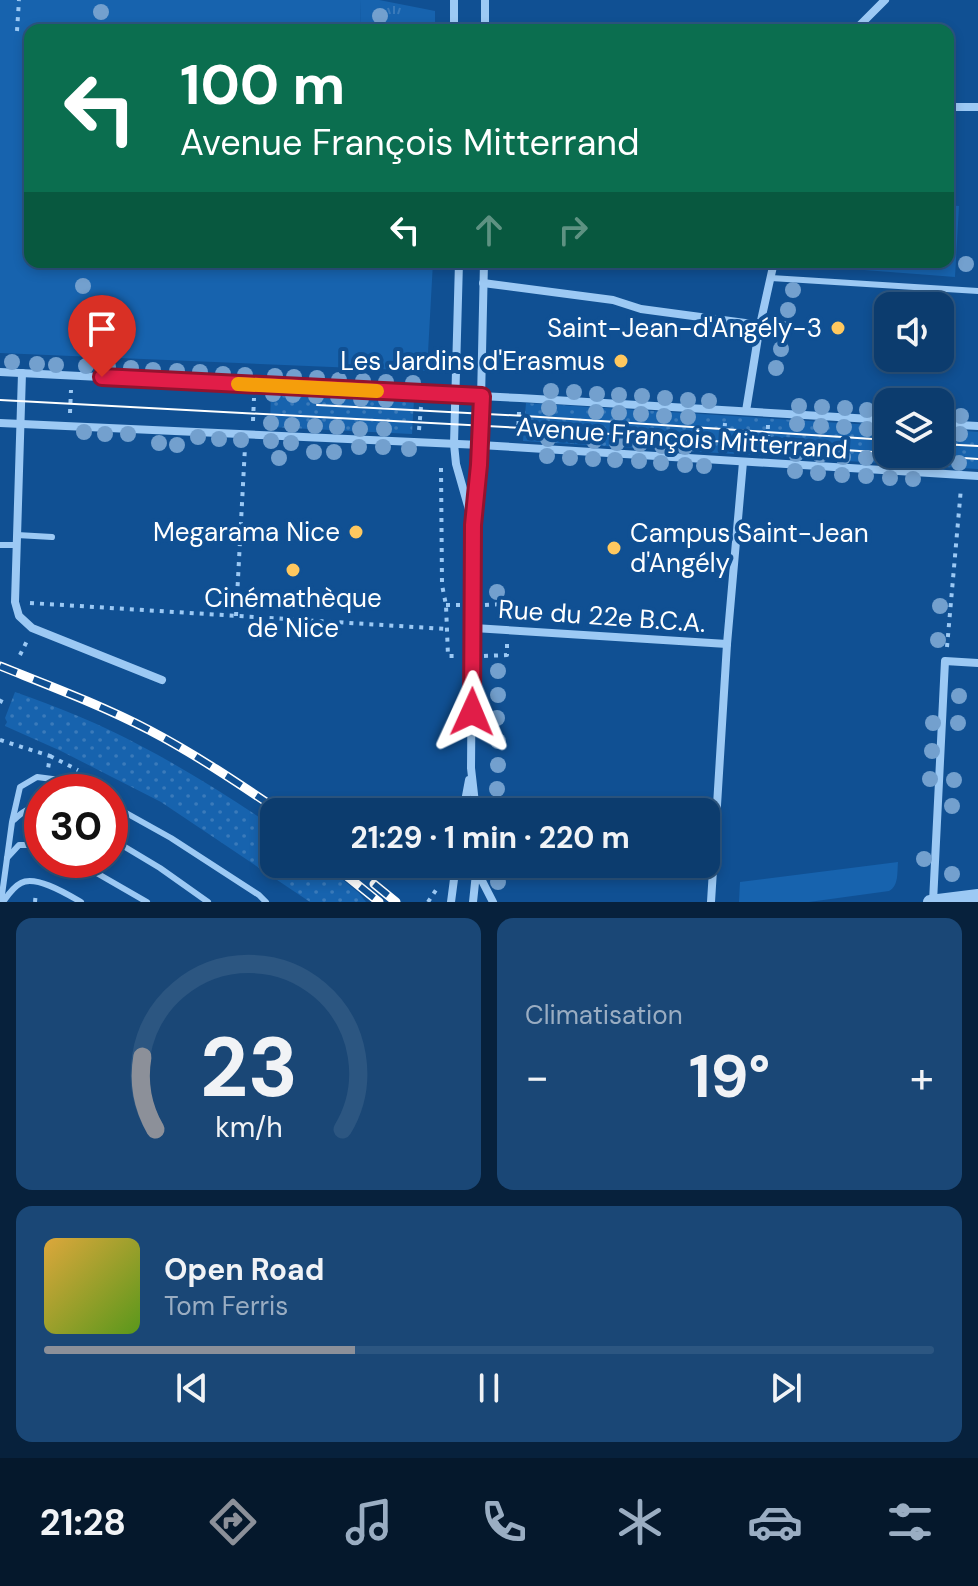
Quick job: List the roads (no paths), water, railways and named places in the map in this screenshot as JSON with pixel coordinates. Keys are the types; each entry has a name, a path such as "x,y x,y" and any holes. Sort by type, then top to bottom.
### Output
{"street":[{"path":"454,0 454,24"},
{"path":"485,0 485,24"},
{"path":"861,24 885,0"},
{"path":"954,107 978,107"},
{"path":"459,268 454,444 456,464 473,525"},
{"path":"474,798 471,768 473,525 480,445 484,268"},
{"path":"746,411 773,268"},
{"path":"483,283 613,300 641,309 760,325"},
{"name":"Avenue François Mitterrand","path":"0,372 874,419"},
{"path":"22,373 15,602 19,616 32,628 162,680"},
{"name":"Avenue François Mitterrand","path":"0,423 517,447 978,476"},
{"path":"954,425 978,426"},
{"path":"711,902 727,644 743,462"},
{"name":"Rue du 22e B.C.A.","path":"474,628 727,644"},
{"path":"978,663 945,661 932,902 978,896"},
{"path":"466,798 471,768"},
{"path":"451,902 454,878"},
{"path":"473,902 476,878"},
{"path":"482,878 493,902"}],"lane":[{"path":"771,278 978,291"},
{"path":"0,545 52,537"},
{"path":"2,902 12,822 20,787 24,785"},
{"path":"12,822 24,811"},
{"path":"128,814 171,838 266,902"},
{"path":"7,858 19,845 24,845"},
{"path":"128,849 208,902"},
{"path":"105,878 147,902"},
{"path":"2,902 20,883 29,881 62,891 81,902"}],"tram line":[{"path":"0,400 524,428 874,452"},
{"path":"317,405 874,439"},
{"path":"954,445 978,446"},
{"path":"954,457 978,459"}],"railway":[{"path":"0,666 149,730 260,798"},
{"path":"349,878 379,902"},
{"path":"374,884 396,902"}],"place":[{"name":"Saint-Jean-d'Angély-3","path":"838,328"},
{"name":"Les Jardins d'Erasmus","path":"621,361"},
{"name":"Megarama Nice","path":"356,532"},
{"name":"Campus Saint-Jean d'Angély","path":"614,548"},
{"name":"Cinémathèque de Nice","path":"293,570"}]}
